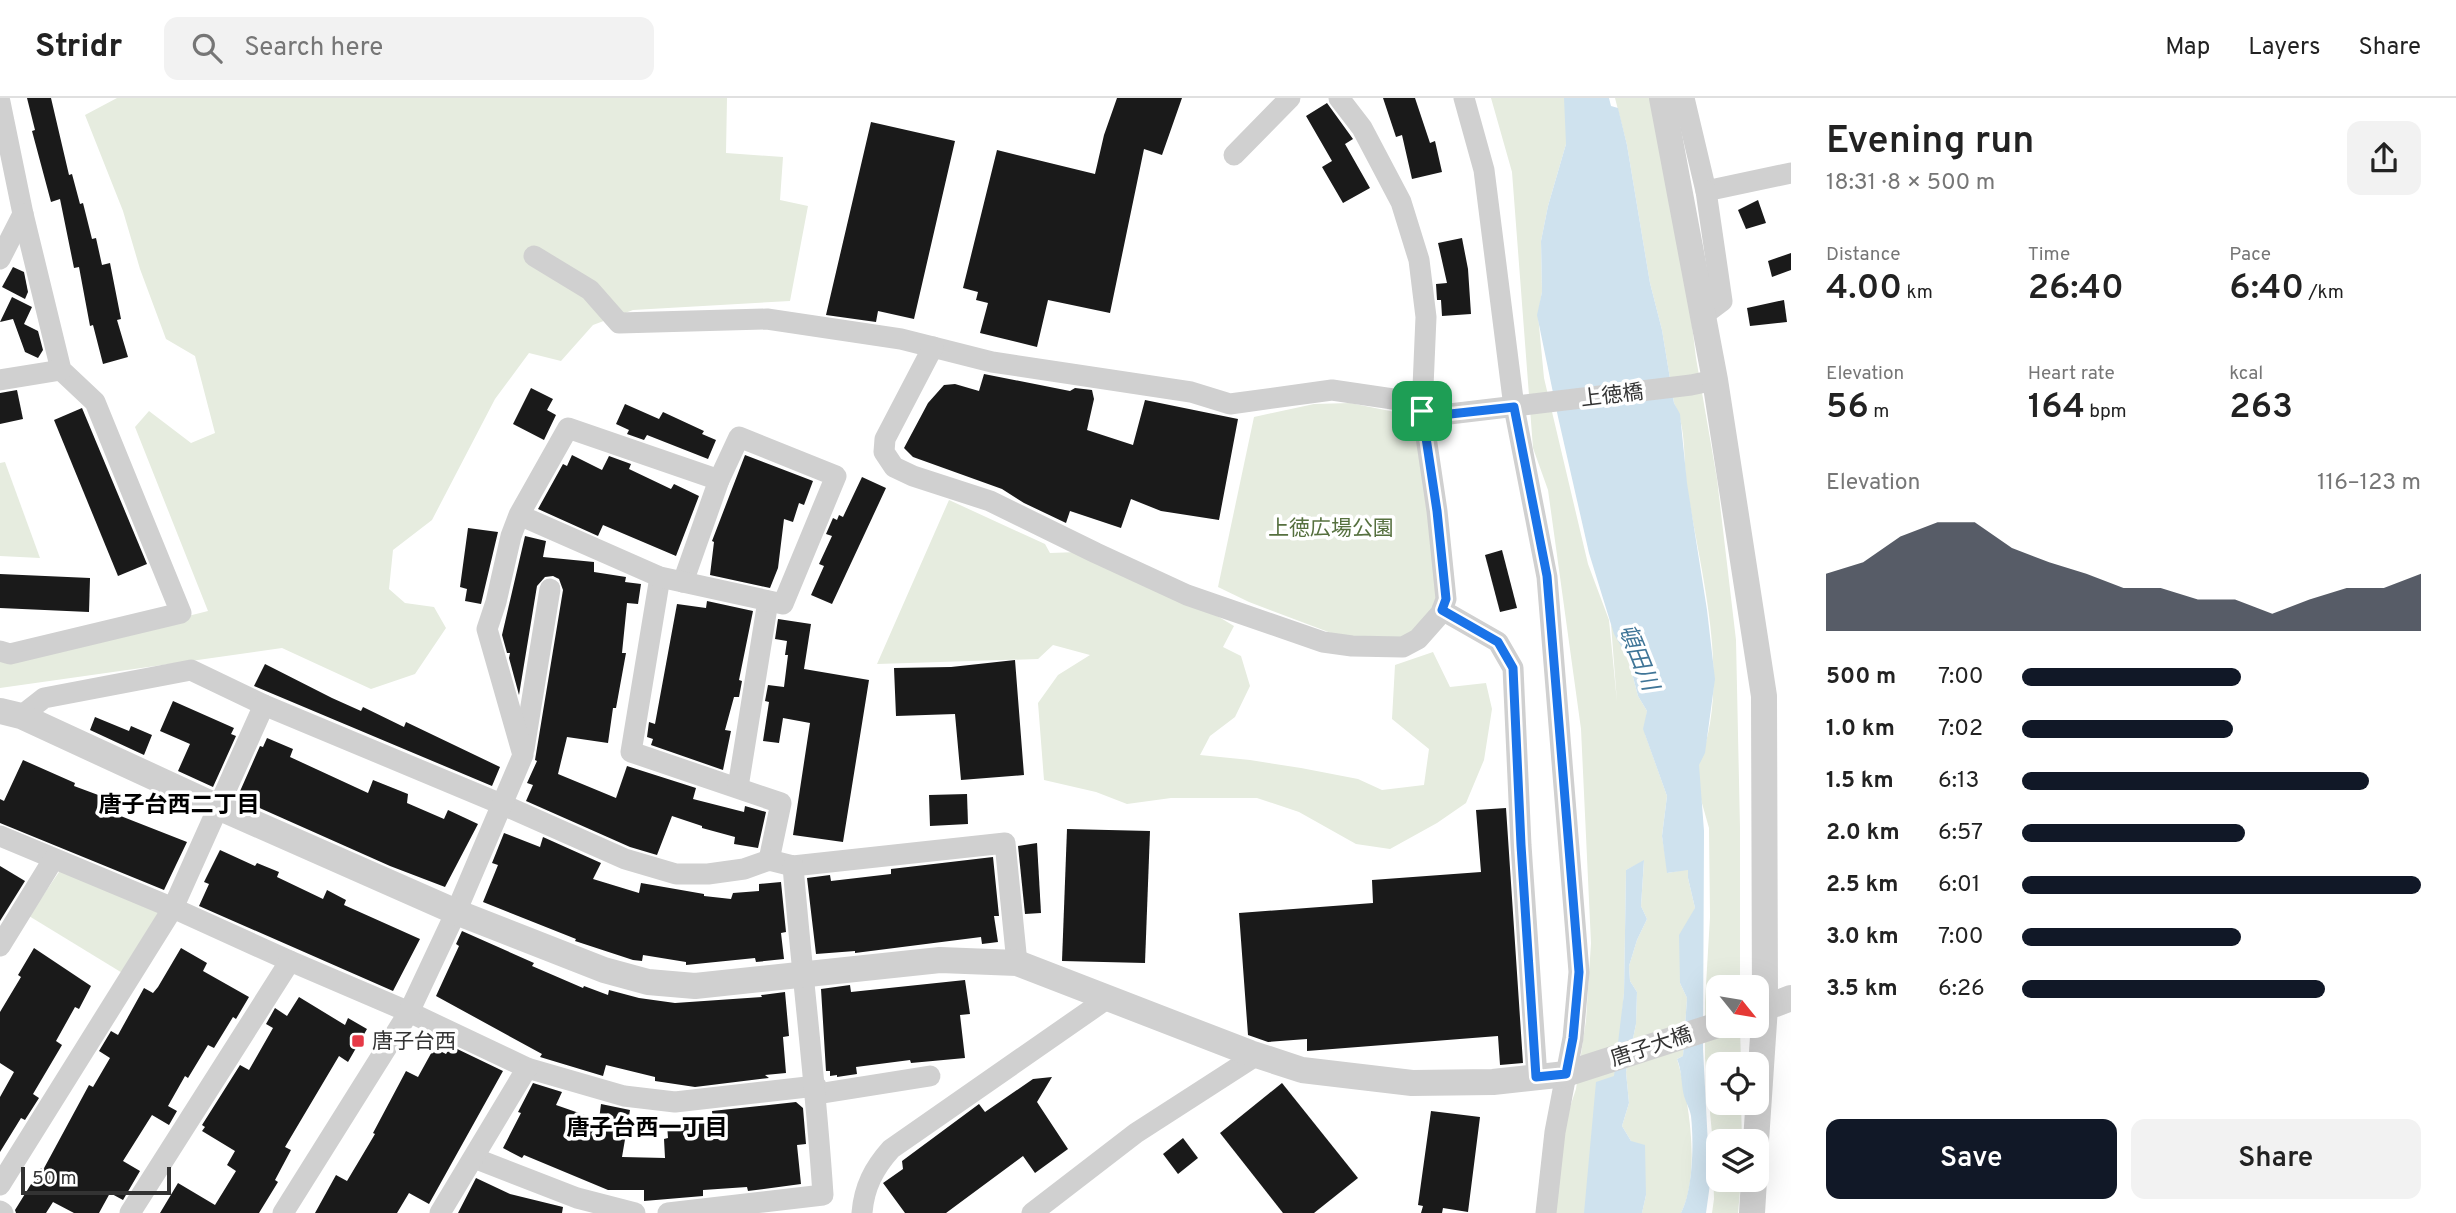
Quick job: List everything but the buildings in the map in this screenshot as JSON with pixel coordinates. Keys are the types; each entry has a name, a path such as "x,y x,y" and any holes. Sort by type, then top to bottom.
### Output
{"street":[{"path":"1234,155 1290,98"},
{"path":"933,348 885,439 884,452 894,467 913,476 990,501 1187,595 1323,642 1352,646 1403,647 1418,639 1442,610 1446,599 1437,511 1422,411 1426,317 1419,260 1401,202 1362,128 1339,98"},
{"path":"1464,98 1484,170 1524,406 1547,576 1579,972 1573,1038 1574,1071 1555,1132 1546,1213"},
{"path":"1662,98 1702,316 1703,382 1764,696 1761,975"},
{"path":"1684,98 1706,191 1722,301 1702,316"},
{"path":"0,102 23,214 61,370 95,402 181,613 10,654 0,651"},
{"path":"1706,191 1791,173"},
{"path":"0,259 23,214"},
{"name":"上徳橋","path":"534,256 590,290 620,323 767,319 901,339 992,362 1191,392 1230,404 1332,390 1393,399 1422,411 1441,415 1703,382"},
{"path":"0,380 61,370"},
{"path":"523,755 487,629 519,515 568,428 719,480"},
{"path":"519,515 660,577 682,582 768,601 783,604 836,476 739,437 719,480 682,582"},
{"path":"660,577 631,752 781,803 769,860"},
{"path":"283,1213 409,1012 456,912 523,755 550,589"},
{"path":"738,787 768,601"},
{"path":"1442,610 1498,642 1513,668 1536,1077"},
{"path":"10,714 44,698 191,670 264,705 625,859 676,874 708,874 744,869 769,860 793,866 1005,843 1017,963"},
{"path":"0,1185 173,908 264,705"},
{"name":"唐子大橋","path":"10,714 456,912 604,970 648,982 695,986 940,960 1017,963 1303,1070 1412,1083 1493,1082 1574,1071 1706,1028"},
{"path":"0,836 173,908 409,1012 527,1068 624,1096 675,1102 816,1090 930,1076"},
{"path":"0,946 53,860"},
{"path":"668,1213 823,1195 816,1090 802,976 793,866"},
{"path":"130,1213 290,961"},
{"path":"862,1213 867,1184 878,1164 891,1149 1108,998"},
{"path":"1769,1006 1791,998"},
{"path":"1756,1129 1760,1038"},
{"path":"1032,1213 1136,1133 1257,1055"},
{"path":"440,1213 527,1068"},
{"path":"474,1158 577,1198 635,1213"},
{"path":"1752,1213 1753,1192"}],"green space":[{"path":"117,98 727,98 726,153 783,157 780,200 808,206 790,301 633,310 593,325 561,361 529,353 495,399 432,520 393,550 389,589 405,603 434,607 446,628 415,674 371,689 282,648 0,688 0,656 13,660 208,611 135,427 149,411 191,443 215,433 195,356 166,339 140,269 123,211 85,115"},
{"path":"1491,98 1564,98 1566,103 1566,144 1541,241 1542,292 1538,315 1544,378 1588,564 1609,620 1617,702 1611,624 1628,658 1638,696 1647,711 1645,734 1667,796 1662,836 1668,873 1688,869 1695,908 1680,983 1687,998 1683,1056 1677,1059 1686,1094 1692,1158 1687,1197 1681,1213 1642,1213 1646,1195 1631,1141 1622,1126 1629,1103 1626,1072 1636,1024 1637,992 1630,981 1629,966 1647,919 1641,906 1644,861 1626,870 1624,993 1605,1213 1556,1213 1564,1125 1576,1089 1586,1020 1591,943 1581,729 1548,490 1533,448 1512,172"},
{"path":"1615,98 1650,98 1684,260 1696,358 1717,479 1736,640 1740,975 1707,975 1710,917 1709,828 1694,775 1706,742 1712,707 1711,633 1687,487 1681,423 1674,403 1662,330 1650,283 1627,145"},
{"name":"上徳広場公園","path":"1350,403 1410,415 1417,432 1439,591 1428,620 1403,641 1339,636 1249,602 1218,587 1254,417 1314,404"},
{"path":"5,462 40,558 0,556 0,463"},
{"path":"949,500 1045,544 1050,553 1078,552 1209,611 1234,626 1223,647 1241,656 1250,686 1235,717 1210,736 1200,755 1301,768 1358,779 1382,790 1424,785 1429,749 1392,719 1395,665 1433,652 1450,687 1486,683 1492,709 1484,760 1466,803 1390,849 1356,844 1299,812 1257,798 1171,798 1127,804 1096,792 1044,780 1038,703 1058,675 1090,655 1053,645 1038,659 877,664"},
{"path":"61,869 164,911 124,974 29,916"},
{"path":"1706,985 1706,1038 1740,1038 1741,1052 1706,1052 1706,1069 1705,1058"},
{"path":"1710,1115 1741,1115 1742,1129 1712,1129"},
{"path":"1714,1192 1740,1192 1738,1213 1712,1213"}],"water":[{"name":"頓田川","path":"1564,98 1609,98 1611,106 1618,108 1674,403 1680,414 1687,483 1707,610 1715,679 1705,753 1699,765 1704,831 1703,1049 1707,1129 1706,1192 1709,1192 1706,1213 1681,1213 1688,1192 1692,1152 1691,1116 1677,1059 1683,1056 1687,998 1680,983 1679,935 1695,908 1688,870 1667,873 1662,836 1667,796 1643,729 1647,711 1638,696 1628,658 1614,634 1589,553 1537,315 1542,292 1541,241 1566,144"},
{"path":"1644,860 1641,906 1647,919 1629,966 1630,981 1637,992 1636,1024 1626,1072 1629,1103 1622,1126 1631,1141 1645,1145 1646,1195 1642,1213 1584,1213 1596,1082 1614,1076 1624,993 1626,870"}],"place":[{"name":"唐子台西","path":"358,1041"}],"district":[{"name":"唐子台西二丁目","path":"179,804"},
{"name":"唐子台西一丁目","path":"647,1127"}],"route":[{"path":"1514,407 1547,576 1579,972 1573,1038 1566,1074 1536,1077 1513,668 1498,642 1442,610 1446,599 1437,511 1422,411 1441,415 1514,407"}]}
